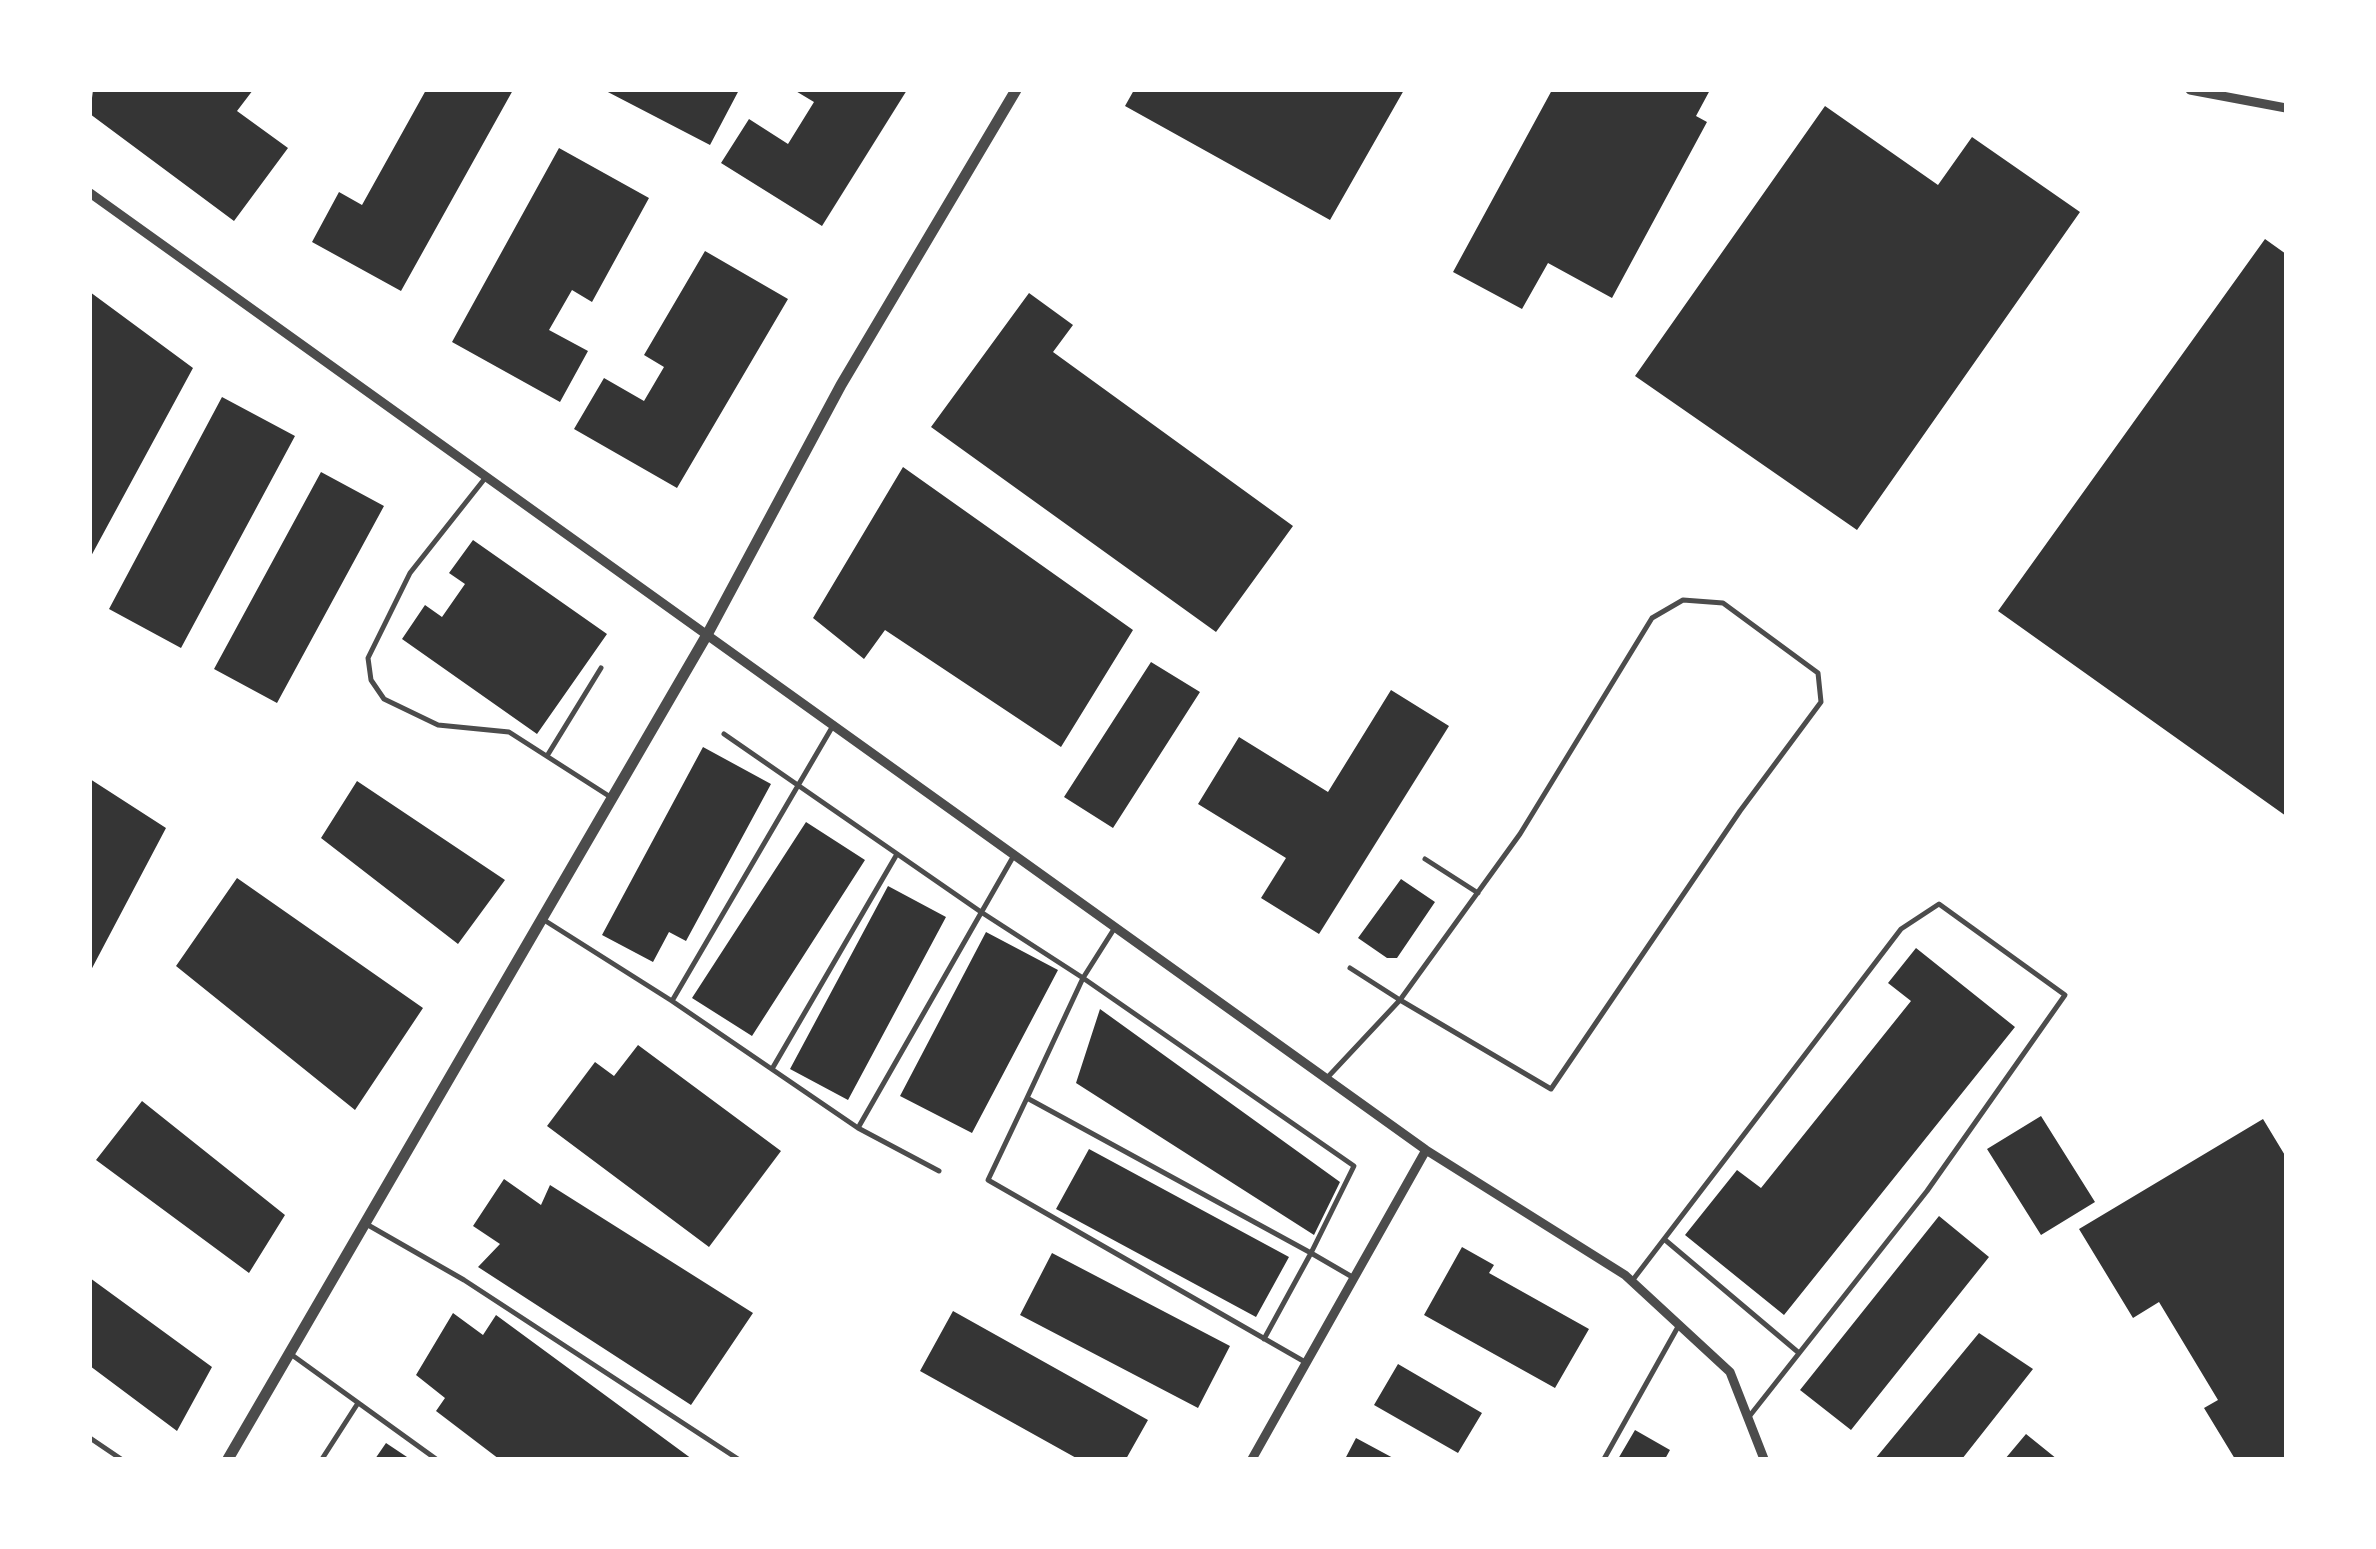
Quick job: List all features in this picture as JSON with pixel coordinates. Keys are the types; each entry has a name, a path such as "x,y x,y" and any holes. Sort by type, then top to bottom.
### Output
{"street":[{"path":"228,1459 708,634 833,399 1016,90"},
{"path":"2190,90 2286,108"},
{"path":"90,192 1426,1150 1632,1281 1730,1372 1764,1459"},
{"path":"1252,1459 1426,1150"}],"lane":[{"path":"486,477 410,573 368,658 370,680 384,700 438,725 509,732 612,798"},
{"path":"1326,1078 1400,1000 1520,834 1652,618 1683,600 1722,602 1818,674 1822,702 1740,811 1552,1089 1400,1000 1350,968"},
{"path":"547,756 602,668"},
{"path":"672,1001 834,724"},
{"path":"724,734 1354,1166 1264,1339"},
{"path":"772,1069 897,854"},
{"path":"858,1128 1014,854"},
{"path":"1425,859 1478,893"},
{"path":"1632,1281 1901,929 1939,904 2064,995 1927,1191 1748,1418"},
{"path":"542,918 858,1128 939,1170"},
{"path":"1115,928 1083,978 988,1180 1306,1363"},
{"path":"1027,1098 1354,1278"},
{"path":"365,1223 464,1280 738,1458"},
{"path":"1664,1239 1799,1353"},
{"path":"1604,1459 1679,1325"},
{"path":"290,1353 436,1459"},
{"path":"322,1459 358,1402"},
{"path":"90,1438 121,1459"}],"building":[{"path":"93,90 253,90 237,111 288,148 234,221 90,114"},
{"path":"426,90 513,90 401,291 312,242 339,192 362,205"},
{"path":"604,90 739,90 710,145"},
{"path":"794,90 907,90 822,226 721,163 749,119 788,144 814,102"},
{"path":"1134,90 1404,90 1330,220 1125,106"},
{"path":"1552,90 1710,90 1696,116 1707,122 1612,298 1548,263 1522,309 1453,272"},
{"path":"1825,106 1938,185 1972,137 2080,212 1857,530 1635,376"},
{"path":"559,148 649,198 592,302 572,290 549,330 588,351 560,402 452,342"},
{"path":"2265,239 2286,254 2286,816 1998,611"},
{"path":"705,251 788,299 677,488 574,429 604,378 644,401 664,367 644,355"},
{"path":"90,292 193,368 90,558"},
{"path":"1029,293 1073,325 1053,352 1293,526 1216,632 931,427"},
{"path":"222,397 295,436 181,648 109,609"},
{"path":"903,467 1133,630 1061,747 885,630 864,659 813,618"},
{"path":"321,472 384,506 277,703 214,669"},
{"path":"473,540 607,634 537,734 402,639 425,605 442,617 465,584 449,573"},
{"path":"1151,662 1200,692 1113,828 1064,797"},
{"path":"1391,690 1449,726 1319,934 1261,898 1286,858 1198,804 1239,737 1328,792"},
{"path":"703,747 771,784 686,941 669,932 653,962 602,935"},
{"path":"90,779 166,828 90,972"},
{"path":"357,781 505,880 458,944 321,838"},
{"path":"806,822 865,860 752,1036 692,998"},
{"path":"237,878 423,1008 355,1110 176,966"},
{"path":"1401,879 1435,902 1397,958 1387,958 1358,938"},
{"path":"888,886 946,917 848,1100 790,1069"},
{"path":"986,932 1058,970 972,1133 900,1096"},
{"path":"1916,948 2015,1027 1784,1315 1685,1235 1737,1170 1761,1188 1911,1001 1888,983"},
{"path":"1100,1009 1340,1182 1314,1235 1076,1083"},
{"path":"638,1045 781,1151 709,1247 547,1126 595,1062 614,1076"},
{"path":"142,1101 285,1215 249,1273 96,1160"},
{"path":"2041,1116 2095,1202 2041,1235 1987,1149"},
{"path":"2263,1119 2286,1157 2286,1459 2235,1459 2204,1408 2218,1400 2159,1302 2133,1318 2079,1229"},
{"path":"1089,1149 1289,1257 1256,1317 1056,1209"},
{"path":"504,1179 541,1205 550,1185 753,1313 691,1405 478,1267 500,1244 473,1226"},
{"path":"1939,1216 1989,1257 1851,1430 1800,1390"},
{"path":"1462,1247 1494,1265 1489,1273 1589,1329 1555,1388 1424,1315"},
{"path":"1052,1253 1230,1346 1198,1408 1020,1315"},
{"path":"90,1278 212,1367 177,1431 90,1366"},
{"path":"953,1311 1148,1420 1126,1459 1078,1459 920,1371"},
{"path":"453,1313 483,1335 496,1315 692,1459 499,1459 436,1411 445,1398 416,1375"},
{"path":"1979,1333 2033,1369 1962,1459 1875,1459"},
{"path":"1398,1364 1482,1413 1458,1453 1374,1405"},
{"path":"1635,1430 1670,1450 1665,1459 1618,1459"},
{"path":"2026,1434 2057,1459 2005,1459"},
{"path":"1356,1438 1395,1459 1345,1459"},
{"path":"386,1443 410,1459 375,1459"}]}
